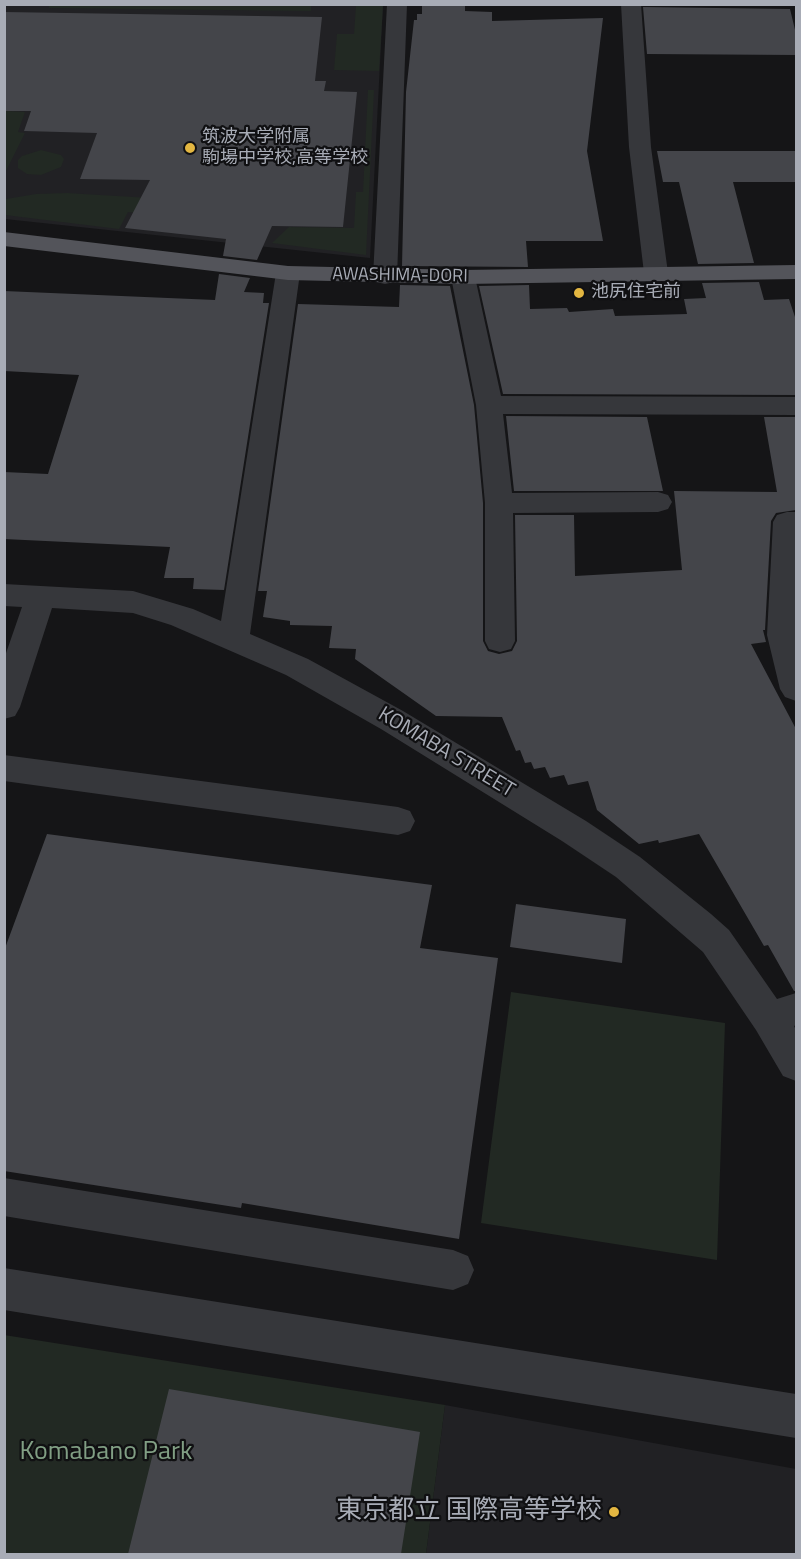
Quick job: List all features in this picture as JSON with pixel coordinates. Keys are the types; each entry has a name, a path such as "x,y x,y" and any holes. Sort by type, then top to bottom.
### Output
{"main road":[{"name":"AWASHIMA-DORI","path":"4,239 288,273 463,278 656,273 795,276"}],"street":[{"path":"385,277 397,4"},
{"path":"631,4 640,147 656,273"},
{"path":"234,639 288,273"},
{"path":"463,278 489,405 499,503 500,641"},
{"path":"489,405 796,406"},
{"path":"499,503 658,502"},
{"path":"796,522 787,522 782,635 796,689"},
{"name":"KOMABA STREET","path":"4,595 133,602 182,616 297,667 392,720 574,831 628,867 716,941 783,1014 796,1064"},
{"path":"4,707 40,598"},
{"path":"4,768 399,821"},
{"path":"4,1197 453,1270"},
{"path":"4,1289 796,1416"}],"shaded area":[{"name":"筑波大学附属 駒場中学校,高等学校","path":"5,5 383,5 370,258 5,219"},
{"name":"東京都立 国際高等学校","path":"445,1405 796,1469 796,1554 426,1554"}],"green space":[{"path":"49,4 311,5 311,11 49,8"},
{"path":"356,5 383,5 379,71 334,70 337,34 354,34"},
{"path":"368,90 374,90 366,255 272,243 289,227 354,228 356,192 363,192"},
{"path":"5,111 25,112 18,132 25,133 5,173"},
{"path":"41,150 61,155 64,159 61,167 41,175 27,174 18,168 18,160 22,156"},
{"path":"67,193 150,198 148,214 128,212 119,229 5,215 6,199 36,194"},
{"path":"511,992 725,1023 717,1260 481,1223"},
{"name":"Komabano Park","path":"4,1335 445,1405 426,1554 5,1554"}],"building":[{"path":"422,4 465,4 465,11 492,12 492,21 603,18 587,151 603,241 526,241 528,267 402,266 406,92 414,20 417,20 417,14 422,14"},
{"path":"643,7 790,9 796,34 796,55 647,54"},
{"name":"筑波大学附属 駒場中学校,高等学校","path":"4,12 322,17 315,81 326,81 324,91 357,92 343,227 272,226 257,260 223,256 226,239 125,228 150,180 80,179 97,133 24,131 31,111 4,111"},
{"path":"657,151 796,151 796,182 733,182 754,263 698,264 679,182 663,182"},
{"path":"219,274 250,278 244,292 264,293 263,303 269,303 224,590 193,589 194,578 164,578 170,547 4,539 4,472 48,474 79,375 4,371 4,291 215,300"},
{"path":"759,282 764,300 789,299 796,320 796,395 503,394 479,286 529,285 530,309 567,308 569,312 613,309 615,316 687,314 684,299 706,298 702,283"},
{"path":"400,285 450,286 474,405 483,503 483,641 488,651 499,654 512,651 517,641 515,515 574,515 575,576 682,570 674,491 777,492 764,417 796,417 796,510 776,513 771,521 765,630 763,630 766,642 751,644 796,729 796,991 768,945 764,946 699,834 659,843 658,840 639,844 597,810 588,781 568,785 564,775 550,778 545,767 534,769 531,762 525,763 520,750 516,751 502,717 436,716 355,659 356,649 329,648 332,626 290,625 290,621 263,617 267,591 258,591 298,304 399,307"},
{"path":"506,416 647,417 663,491 514,491"},
{"path":"47,834 432,885 420,948 498,958 459,1239 242,1203 241,1208 4,1171 4,951"},
{"path":"516,904 626,919 622,963 510,947"},
{"path":"169,1389 420,1432 401,1554 128,1554"}],"place":[{"name":"筑波大学附属 駒場中学校,高等学校","path":"190,148"},
{"name":"池尻住宅前","path":"579,293"},
{"name":"東京都立 国際高等学校","path":"614,1512"}]}
